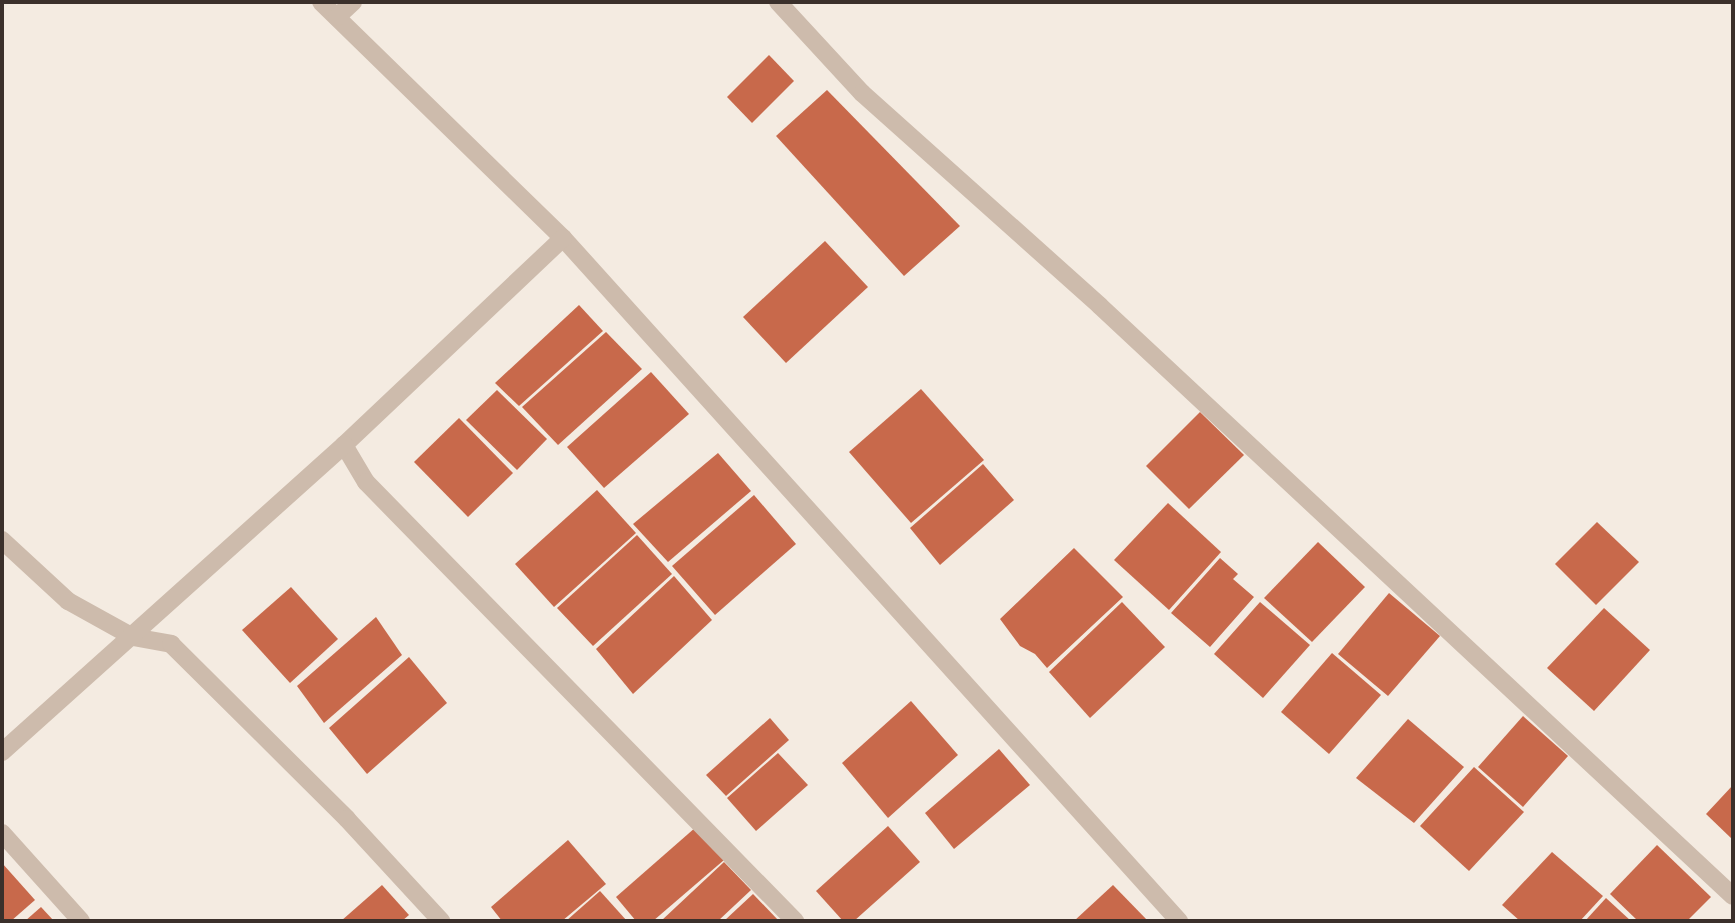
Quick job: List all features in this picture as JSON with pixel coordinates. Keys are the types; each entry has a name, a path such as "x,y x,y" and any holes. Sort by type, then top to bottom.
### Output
{"street":[{"path":"321,2 564,238 1179,921"},
{"path":"337,17 353,2"},
{"path":"778,2 862,93 1100,306 1733,896"},
{"path":"2,752 344,445 564,238"},
{"path":"344,445 366,482 795,921"},
{"path":"2,540 68,601 133,637 171,644 347,819 440,921"},
{"path":"2,833 81,921"}],"building":[{"path":"769,55 794,81 752,123 727,97"},
{"path":"827,90 960,226 904,276 776,136"},
{"path":"825,241 868,287 786,363 743,317"},
{"path":"579,305 603,331 519,406 495,383"},
{"path":"606,332 642,369 558,445 522,407"},
{"path":"651,372 689,414 604,488 567,447"},
{"path":"921,389 984,460 911,523 849,452"},
{"path":"497,390 547,439 517,470 466,420"},
{"path":"1200,412 1244,455 1189,509 1146,466"},
{"path":"459,418 513,473 468,517 414,462"},
{"path":"718,453 751,491 668,562 633,524"},
{"path":"983,464 1014,500 940,565 910,528"},
{"path":"597,490 636,533 554,607 515,564"},
{"path":"754,495 796,544 715,615 672,566"},
{"path":"1168,503 1221,552 1169,610 1114,560"},
{"path":"1597,522 1639,562 1596,605 1555,564"},
{"path":"637,535 672,574 593,646 557,608"},
{"path":"1318,542 1365,587 1312,642 1264,598"},
{"path":"1074,548 1123,597 1047,668 1035,654 1020,646 1000,619"},
{"path":"1220,558 1238,574 1233,579 1254,597 1210,647 1171,613"},
{"path":"674,576 712,620 633,694 596,649"},
{"path":"291,587 338,639 290,683 242,630"},
{"path":"1389,593 1440,636 1388,696 1338,654"},
{"path":"1122,602 1165,647 1090,718 1049,672"},
{"path":"1260,602 1310,645 1263,698 1214,654"},
{"path":"1604,608 1650,650 1594,711 1547,668"},
{"path":"376,617 402,655 324,723 297,686"},
{"path":"1332,653 1381,695 1329,754 1281,712"},
{"path":"409,657 447,703 367,774 329,728"},
{"path":"911,701 958,755 888,818 842,763"},
{"path":"1523,716 1568,756 1523,807 1478,767"},
{"path":"770,718 789,740 726,796 706,775"},
{"path":"1408,719 1464,767 1414,823 1356,778"},
{"path":"999,749 1030,785 954,849 925,813"},
{"path":"778,753 808,785 756,831 727,798"},
{"path":"1474,767 1524,812 1469,871 1420,826"},
{"path":"1733,785 1733,840 1706,814"},
{"path":"888,826 920,862 854,921 843,921 816,891"},
{"path":"696,827 724,860 653,921 636,921 616,897"},
{"path":"568,840 606,884 562,921 502,921 491,907"},
{"path":"1657,845 1711,897 1687,921 1638,921 1610,894"},
{"path":"1552,852 1603,896 1580,921 1520,921 1502,905"},
{"path":"724,862 751,890 718,921 661,921"},
{"path":"2,863 35,900 11,921 2,921"},
{"path":"382,885 409,915 402,921 341,921"},
{"path":"1113,885 1148,921 1074,921"},
{"path":"600,891 627,921 566,921"},
{"path":"753,894 779,921 724,921"},
{"path":"1606,898 1631,921 1585,921"},
{"path":"41,907 54,921 25,921"}]}
